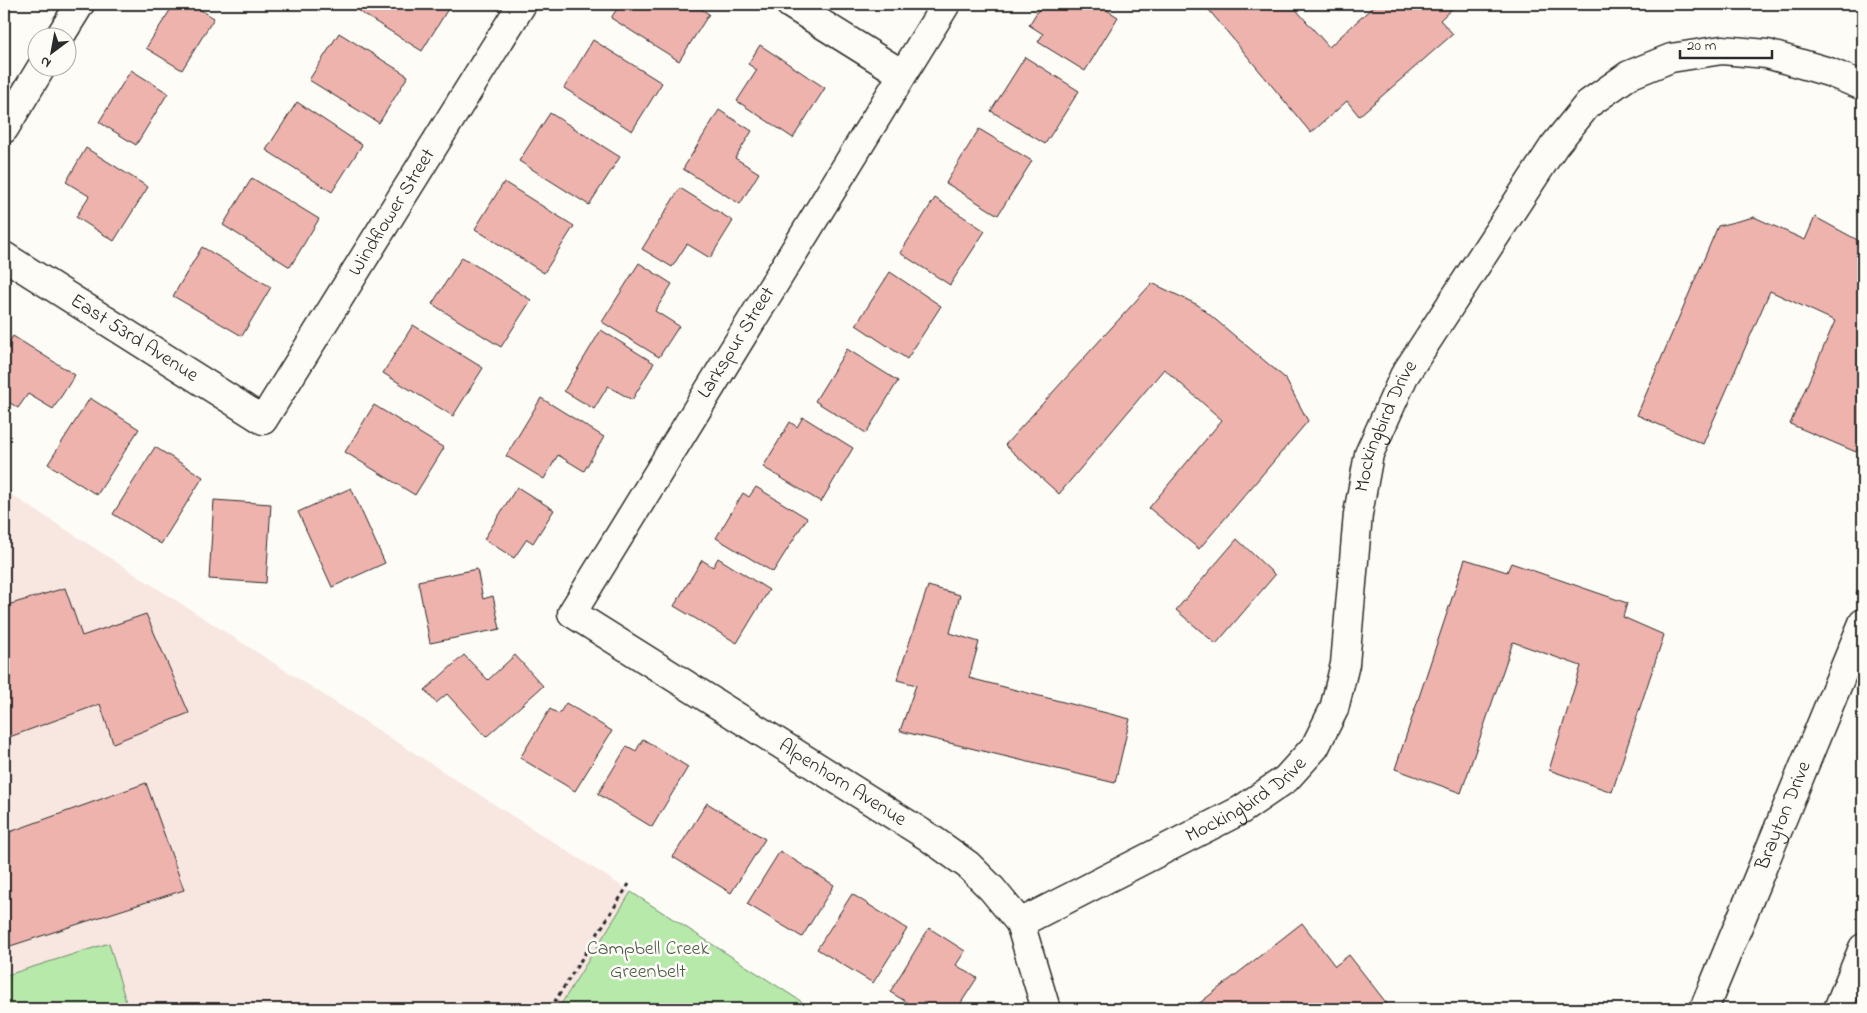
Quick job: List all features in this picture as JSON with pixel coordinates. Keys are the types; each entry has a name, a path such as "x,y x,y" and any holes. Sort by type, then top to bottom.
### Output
{"main road":[{"path":"66,28 80,4"},
{"name":"Windflower Street","path":"263,420 522,4"},
{"path":"790,4 902,74"},
{"name":"Larkspur Street","path":"572,613 946,4"},
{"name":"Mockingbird Drive","path":"1020,922 1241,810 1286,779 1315,747 1334,709 1344,664 1358,514 1369,454 1404,376 1554,146 1588,104 1629,75 1672,58 1722,50 1767,54 1829,72 1863,86"},
{"path":"4,128 35,78"},
{"name":"East 53rd Avenue","path":"4,256 263,420"},
{"name":"Alpenhorn Avenue","path":"572,613 930,838 968,865 992,889 1020,922 1046,1009"},
{"name":"Brayton Drive","path":"1704,1009 1863,623"},
{"path":"1838,1009 1863,948"}],"path":[{"path":"550,1009 629,884"}],"shaded area":[{"path":"4,490 631,892 558,1009 4,1009"}],"green space":[{"name":"Campbell Creek Greenbelt","path":"631,892 813,1009 558,1009"},
{"path":"109,943 128,1009 4,1009 4,976"}],"building":[{"path":"174,4 191,4 214,18 182,70 146,48"},
{"path":"358,4 451,4 422,51 355,9"},
{"path":"620,4 693,4 709,14 679,61 611,18"},
{"path":"1042,4 1097,4 1118,17 1085,71 1038,42 1043,34 1029,25"},
{"path":"1204,4 1291,4 1329,47 1376,4 1457,4 1440,20 1453,34 1359,116 1347,101 1311,133"},
{"path":"339,33 408,76 379,123 309,80"},
{"path":"593,40 662,83 632,131 564,88"},
{"path":"760,45 825,88 793,138 737,101 757,70 748,64"},
{"path":"1025,57 1079,91 1045,144 991,111"},
{"path":"131,70 168,93 136,145 99,122"},
{"path":"297,102 362,145 332,192 266,150"},
{"path":"719,110 752,131 735,158 759,173 740,204 683,169"},
{"path":"550,113 620,157 589,205 519,161"},
{"path":"979,129 1032,161 998,215 946,183"},
{"path":"86,148 148,187 114,241 76,217 89,196 66,182"},
{"path":"252,178 319,219 290,267 223,225"},
{"path":"504,182 574,226 544,273 475,229"},
{"path":"680,188 733,221 710,258 687,244 672,267 642,249"},
{"path":"935,198 985,231 950,285 900,253"},
{"path":"1754,217 1805,240 1815,217 1863,243 1863,434 1856,452 1790,424 1835,321 1770,291 1703,444 1637,415 1718,226"},
{"path":"202,247 271,287 242,336 173,296"},
{"path":"462,257 531,300 501,347 432,304"},
{"path":"639,263 672,284 655,311 679,326 659,357 602,322"},
{"path":"890,272 941,306 907,359 856,325"},
{"path":"1152,283 1198,305 1285,378 1308,421 1199,549 1149,508 1222,420 1164,369 1059,494 1005,445"},
{"path":"413,325 483,368 453,416 383,373"},
{"path":"601,330 654,363 632,400 608,386 594,409 564,391"},
{"path":"13,336 75,375 53,409 28,394 18,408 4,399 4,350"},
{"path":"847,349 898,381 866,433 815,401"},
{"path":"90,398 139,429 97,495 48,464"},
{"path":"541,398 604,437 584,471 558,455 544,479 506,456"},
{"path":"374,405 444,448 415,495 345,452"},
{"path":"803,417 853,448 821,502 763,467 790,422 797,427"},
{"path":"155,447 203,477 161,544 113,514"},
{"path":"517,487 554,510 533,543 527,539 514,558 484,539"},
{"path":"756,487 807,518 773,572 716,538 743,493 749,497"},
{"path":"351,488 385,563 332,587 298,512"},
{"path":"214,500 271,504 266,583 209,579"},
{"path":"1237,539 1275,575 1216,644 1176,610"},
{"path":"718,558 769,590 737,643 674,606 702,560 713,567"},
{"path":"1465,559 1507,572 1511,563 1627,603 1623,617 1664,635 1612,792 1549,770 1581,666 1513,642 1461,793 1395,769"},
{"path":"477,569 483,599 493,596 500,629 430,643 418,581"},
{"path":"928,586 960,595 950,633 979,642 969,678 1130,719 1115,783 900,731 916,685 897,680"},
{"path":"65,588 82,636 146,614 189,713 113,743 100,704 4,739 4,606"},
{"path":"464,655 488,680 515,655 543,686 486,737 447,694 436,703 425,690"},
{"path":"566,703 612,731 575,791 520,758 550,709 559,714"},
{"path":"643,739 688,767 652,827 598,794 627,746 636,751"},
{"path":"146,783 184,890 4,948 4,834"},
{"path":"707,803 765,839 731,893 673,857"},
{"path":"780,851 834,885 802,937 747,904"},
{"path":"852,894 907,929 873,983 817,949"},
{"path":"1302,923 1335,966 1349,955 1391,1009 1192,1009"},
{"path":"929,928 965,951 956,965 977,978 957,1009 918,1009 890,992"}]}
